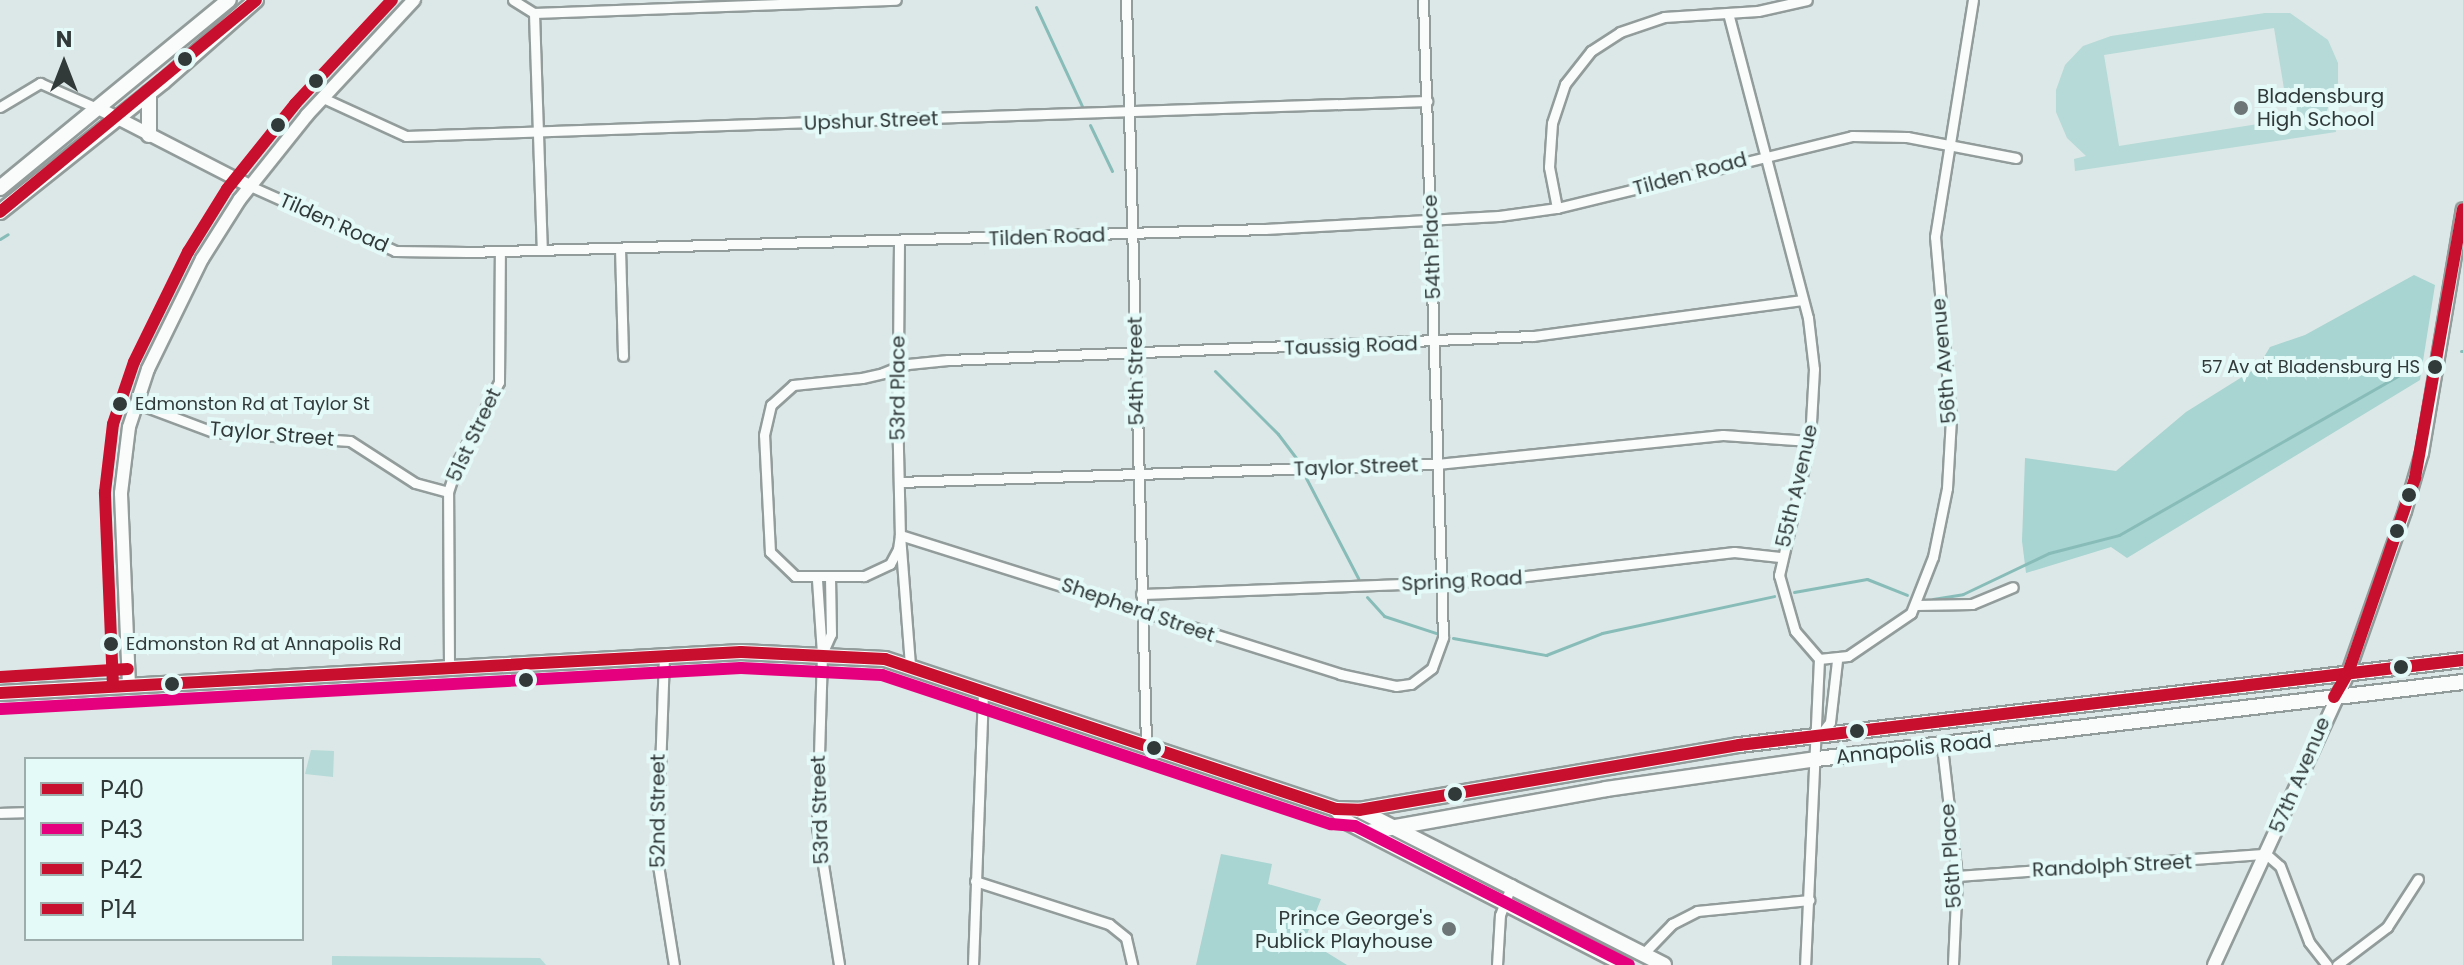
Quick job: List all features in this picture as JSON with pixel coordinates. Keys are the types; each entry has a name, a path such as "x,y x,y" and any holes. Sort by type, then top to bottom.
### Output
{"main road":[{"path":"0,188 229,0"},
{"path":"0,212 149,93 256,0"},
{"path":"149,93 149,135"},
{"path":"0,693 664,656 822,654 910,665 1336,809 1359,810 1512,884 1664,965"},
{"name":"Annapolis Road","path":"1359,810 1820,735 2463,660"},
{"name":"Annapolis Road","path":"1368,832 1388,825 1817,759 1942,747 2463,682"},
{"path":"1336,809 1347,822 1625,965"},
{"path":"1432,844 1435,818"}],"street":[{"path":"129,685 121,507 136,403 202,259 250,186 323,98 414,0"},
{"path":"513,0 534,13 896,0"},
{"name":"54th Street","path":"1126,0 1146,743"},
{"name":"54th Place","path":"1376,682 1411,684 1432,668 1443,637 1423,0"},
{"path":"1557,208 1549,167 1552,123 1575,68 1605,40 1640,24 1807,0"},
{"name":"56th Avenue","path":"1837,661 1890,629 1916,605 1933,557 1950,454 1934,263 1948,147 1973,0"},
{"path":"534,13 542,249"},
{"name":"55th Avenue","path":"1728,13 1802,300 1814,369 1810,441 1780,557 1784,604 1795,631 1819,659"},
{"path":"0,107 40,83 100,109"},
{"name":"Upshur Street","path":"323,98 397,134 1427,101"},
{"name":"Tilden Road","path":"100,109 250,186 395,251 899,242 1431,222 1557,208 1763,154 1852,136 1907,137 2016,158"},
{"name":"57th Avenue","path":"2214,965 2348,673 2422,453 2463,209"},
{"name":"53rd Place","path":"899,242 900,535 910,665"},
{"path":"620,248 623,356"},
{"name":"51st Street","path":"449,667 448,492 458,461 499,382 500,251"},
{"name":"Taussig Road","path":"817,580 785,571 770,552 764,435 771,405 793,385 862,378 898,367 948,360 1435,344 1580,331 1802,300"},
{"name":"Taylor Street","path":"136,403 213,432 350,441 415,483 448,492"},
{"name":"Taylor Street","path":"899,482 1437,464 1723,435 1810,441"},
{"name":"53rd Place","path":"817,580 883,569 894,558 900,535"},
{"name":"Shepherd Street","path":"900,535 1286,660 1376,682"},
{"name":"Spring Road","path":"1141,594 1442,583 1724,553 1780,557"},
{"path":"822,654 831,634 830,579"},
{"path":"817,580 822,654"},
{"path":"1916,605 1972,604 2013,587"},
{"name":"53rd Street","path":"822,654 817,827 839,965"},
{"name":"52nd Street","path":"664,656 657,859 674,965"},
{"path":"1805,965 1817,759 1820,735 1830,722 1837,661 1819,659 1815,725 1820,735"},
{"path":"973,965 983,689"},
{"name":"56th Place","path":"1942,747 1957,876 1953,965"},
{"path":"0,813 24,812"},
{"path":"2266,854 2280,866 2309,942 2327,965"},
{"name":"Randolph Street","path":"1957,876 2266,854"},
{"path":"2337,965 2387,927 2418,879"},
{"path":"975,881 1109,924 1126,938 1132,965"},
{"path":"1497,965 1503,901 1512,884"},
{"path":"1643,954 1672,924 1697,911 1809,900"}],"shaded area":[{"path":"2265,13 2290,13 2328,40 2338,63 2338,83 2323,120 2334,120 2336,132 2075,171 2074,159 2086,156 2067,138 2056,112 2056,90 2065,65 2083,46 2111,36","holes":["2274,28 2289,119 2119,146 2104,55"]},
{"path":"2414,275 2435,285 2420,380 2127,558 2111,547 2026,573 2022,541 2025,458 2116,471 2186,412 2258,367 2270,347 2305,335"},
{"path":"311,750 334,751 333,777 305,774"},
{"path":"1221,854 1272,864 1268,884 1321,899 1305,939 1347,965 1196,965"},
{"path":"332,956 540,958 546,965 332,965"}],"waterway":[{"path":"1036,7 1082,106"},
{"path":"1090,125 1112,171"},
{"path":"0,239 8,234"},
{"path":"1215,371 1278,434 1297,459"},
{"path":"1933,599 1963,594 2049,553 2119,535 2403,373"},
{"path":"1306,478 1358,578"},
{"path":"1794,592 1867,579 1907,595"},
{"path":"1453,638 1546,655 1602,633 1774,596"},
{"path":"1367,597 1384,616 1436,633"}],"transit line":[{"name":"P14","path":"0,212 256,0"},
{"name":"P42","path":"113,686 105,492 113,424 134,362 188,252 227,189 295,104 392,0"},
{"name":"P40","path":"2334,697 2348,673 2415,478 2463,209"},
{"name":"P40","path":"0,693 741,652 885,659 1336,809 1359,810 1739,745 2463,660"},
{"name":"P43","path":"1,709 741,668 882,675 1331,824 1355,826 1629,965"},
{"name":"P42","path":"0,677 128,669"}],"place":[{"name":"Bladensburg High School","path":"2241,108"},
{"name":"57 Av at Bladensburg HS","path":"2435,367"},
{"name":"Edmonston Rd at Taylor St","path":"120,404"},
{"name":"Edmonston Rd at Annapolis Rd","path":"111,644"},
{"name":"Prince George's Publick Playhouse","path":"1449,929"}]}
